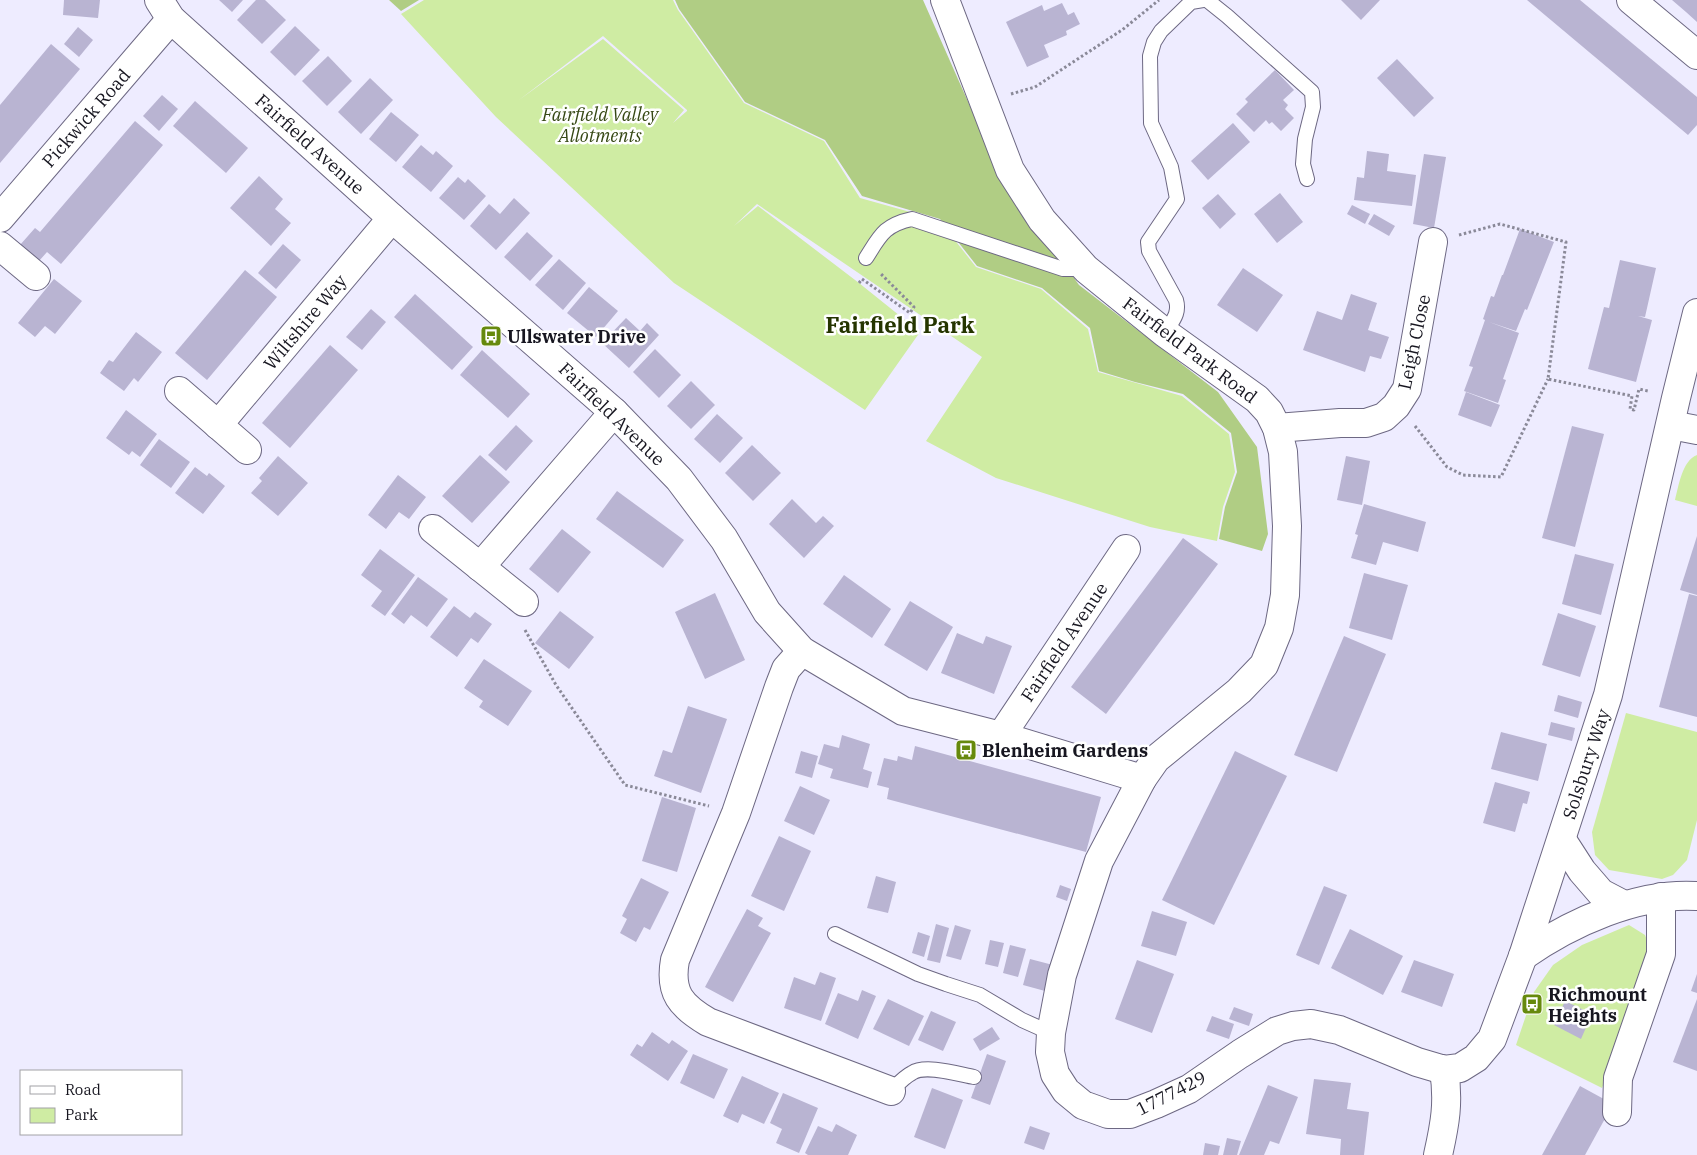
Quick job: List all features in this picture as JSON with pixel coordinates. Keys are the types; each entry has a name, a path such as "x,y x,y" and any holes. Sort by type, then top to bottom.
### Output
{"street":[{"name":"Fairfield Park Road","path":"945,0 1010,170 1042,220 1086,270 1165,333 1257,399 1269,412 1277,428 1283,452 1287,526 1285,595 1279,628 1264,664 1240,691 1156,759 1142,779"},
{"path":"1631,0 1697,55"},
{"name":"Pickwick Road","path":"0,218 165,10"},
{"name":"Fairfield Avenue","path":"165,10 392,218 614,412 679,479 724,540 767,612 802,651 903,711 1001,736 1142,779"},
{"name":"Wiltshire Way","path":"218,425 392,218"},
{"name":"Leigh Close","path":"1277,428 1366,423 1384,417 1396,406 1407,389 1434,242"},
{"path":"0,246 36,276"},
{"name":"Solsbury Way","path":"1444,1070 1460,1068 1476,1058 1492,1039 1523,956 1562,840 1608,695 1697,313"},
{"path":"179,391 247,450"},
{"path":"480,567 614,412"},
{"path":"1671,425 1697,430"},
{"path":"433,529 524,602"},
{"name":"Fairfield Avenue","path":"1001,736 1126,548"},
{"path":"802,651 786,670 736,813 675,960 673,972 676,992 688,1009 708,1022 891,1091"},
{"name":"1777429","path":"1142,779 1099,861 1062,975 1051,1033 1050,1052 1055,1074 1066,1091 1083,1105 1108,1114 1130,1114 1189,1089 1277,1031 1293,1026 1311,1024 1339,1030 1417,1062 1444,1070"},
{"path":"1562,840 1582,871 1601,893 1624,906"},
{"path":"1523,956 1547,939 1624,906 1695,890"},
{"path":"1617,1112 1618,1078 1661,954 1661,897"},
{"path":"1438,1155 1446,1121 1447,1087 1444,1070"}],"lane":[{"path":"1165,333 1178,308 1176,300 1150,251 1148,242 1177,199 1171,167 1151,123 1150,56 1154,42 1161,32 1191,2 1205,0 1227,16 1312,92 1313,107 1305,139 1303,164 1307,179"},
{"path":"866,258 883,232 897,222 912,219 1063,269 1086,270"},
{"path":"834,934 918,974 980,995 1022,1020 1051,1033"},
{"path":"891,1091 910,1073 918,1070 933,1070 974,1077"}],"path":[{"path":"988,110 1014,92 1035,87 1122,30 1159,0"},
{"path":"1396,406 1412,422 1446,467 1463,475 1501,476 1548,379 1566,242 1500,224 1434,242"},
{"path":"859,283 862,279 910,313 914,307 866,258"},
{"path":"1548,379 1632,396 1630,409 1634,410 1640,389 1656,392"},
{"path":"524,602 524,628 556,685 625,785 736,813"}],"green space":[{"path":"389,0 419,0 401,11"},
{"name":"Fairfield Valley Allotments","path":"424,0 673,0 678,10 744,103 824,141 860,198 939,220 976,267 1041,289 1088,329 1098,372 1182,396 1229,434 1235,472 1223,507 1217,541 1150,527 996,478 926,441 982,357 757,204 734,226 758,206 920,332 865,410 674,283 496,117 401,14","holes":["603,36 687,110 673,123 684,110 603,39 519,100"]},
{"path":"675,0 923,0 1000,174 1079,285 1218,392 1257,447 1268,534 1262,551 1219,539 1225,507 1237,472 1231,433 1183,394 1099,371 1090,328 1042,288 977,266 940,219 862,196 825,140 745,102 679,9"},
{"path":"1697,455 1697,506 1675,500 1685,468 1688,462"},
{"path":"1626,713 1697,732 1697,820 1687,860 1673,875 1662,879 1609,870 1595,855 1592,832"},
{"path":"1629,925 1645,935 1652,953 1602,1088 1516,1045 1534,992 1553,965 1582,945"}],"building":[{"path":"64,0 100,0 98,18 63,15"},
{"path":"219,0 243,0 232,12"},
{"path":"256,0 265,0 286,20 262,44 237,20"},
{"path":"1341,0 1380,0 1361,20"},
{"path":"1527,0 1580,0 1697,97 1697,125 1688,135"},
{"path":"1672,0 1697,0 1697,22 1686,12"},
{"path":"1062,3 1068,15 1074,12 1080,24 1066,31 1067,35 1044,45 1049,57 1027,67 1006,22 1042,5 1044,11"},
{"path":"295,26 320,50 295,76 270,52"},
{"path":"78,27 93,40 79,57 64,44"},
{"path":"51,44 80,69 0,163 0,105"},
{"path":"328,56 352,81 327,106 302,81"},
{"path":"1397,59 1434,98 1414,117 1377,78"},
{"path":"1275,70 1294,90 1283,100 1288,105 1285,109 1294,118 1281,131 1272,122 1269,124 1266,120 1254,132 1236,114 1248,102 1245,99"},
{"path":"370,78 393,100 361,134 338,112"},
{"path":"162,95 178,109 159,131 143,116"},
{"path":"195,101 248,148 226,173 173,126"},
{"path":"391,112 419,135 396,162 369,139"},
{"path":"135,121 163,145 61,264 47,252 39,261 20,245 35,228 40,232"},
{"path":"1233,123 1250,142 1208,180 1191,161"},
{"path":"421,145 433,155 436,151 453,166 431,192 402,167"},
{"path":"1367,151 1389,154 1387,171 1416,175 1412,206 1354,200 1357,177 1364,178"},
{"path":"1424,154 1446,157 1434,228 1413,224"},
{"path":"259,176 283,199 275,209 291,223 271,246 230,208"},
{"path":"458,177 465,183 468,179 486,196 464,220 439,198"},
{"path":"1280,193 1303,222 1277,243 1254,214"},
{"path":"1218,194 1236,214 1220,229 1202,208"},
{"path":"514,198 530,213 496,250 470,226 489,204 500,214"},
{"path":"1352,205 1370,214 1365,224 1347,214"},
{"path":"1374,214 1395,226 1389,236 1368,224"},
{"path":"1520,229 1554,242 1527,310 1525,309 1516,331 1489,322 1519,333 1503,379 1506,380 1498,403 1464,391 1473,367 1469,366 1485,320 1483,319 1491,296 1494,297"},
{"path":"527,232 553,256 530,281 504,257"},
{"path":"283,244 301,260 276,289 258,273"},
{"path":"559,259 586,283 563,310 535,285"},
{"path":"1620,260 1656,268 1645,317 1638,316 1652,320 1636,382 1588,369 1604,307 1609,308"},
{"path":"1243,268 1283,295 1257,332 1217,305"},
{"path":"245,270 277,297 207,380 175,353"},
{"path":"54,279 82,301 55,334 45,326 35,337 18,323"},
{"path":"589,287 618,311 596,337 567,313"},
{"path":"415,294 473,347 452,370 394,317"},
{"path":"1351,294 1377,303 1368,330 1389,337 1381,359 1370,356 1365,372 1303,350 1317,311 1342,320"},
{"path":"371,309 386,322 362,350 346,337"},
{"path":"626,318 640,331 647,323 659,335 629,368 602,343"},
{"path":"136,332 162,352 138,382 134,378 124,391 100,373 109,360 113,362"},
{"path":"330,345 358,370 290,448 262,423"},
{"path":"655,349 681,375 659,398 633,372"},
{"path":"482,350 530,394 508,418 460,375"},
{"path":"691,381 715,405 691,429 667,406"},
{"path":"1466,392 1500,405 1491,427 1458,415"},
{"path":"126,410 157,434 140,457 132,451 129,455 106,438"},
{"path":"717,414 743,438 720,463 694,439"},
{"path":"516,425 533,441 506,471 488,455"},
{"path":"1572,426 1604,434 1575,547 1542,538"},
{"path":"159,439 190,462 171,488 140,465"},
{"path":"752,445 781,473 753,501 725,473"},
{"path":"480,455 510,482 472,523 442,496"},
{"path":"278,456 308,483 278,516 251,493 262,481 259,478"},
{"path":"1346,456 1370,461 1362,505 1337,500"},
{"path":"195,467 207,476 209,473 225,486 203,514 175,493"},
{"path":"398,475 426,497 409,519 399,512 386,529 368,515"},
{"path":"617,491 684,540 663,568 596,519"},
{"path":"792,499 816,523 823,516 834,526 804,558 769,524"},
{"path":"1364,504 1426,522 1418,552 1383,542 1376,565 1351,558 1358,535 1355,534"},
{"path":"562,529 591,552 558,593 529,569"},
{"path":"1697,536 1697,595 1680,590"},
{"path":"1183,538 1218,564 1106,714 1071,687"},
{"path":"380,549 415,575 385,616 371,606 382,591 361,575"},
{"path":"1575,554 1614,564 1601,615 1562,604"},
{"path":"1364,573 1408,585 1392,640 1349,628"},
{"path":"844,575 891,609 872,638 823,604"},
{"path":"418,577 448,599 427,627 411,615 404,624 391,614"},
{"path":"715,593 745,660 705,679 675,612"},
{"path":"1689,594 1697,596 1697,717 1659,707"},
{"path":"910,601 953,627 927,671 884,645"},
{"path":"454,606 470,618 475,612 492,624 478,643 471,638 457,657 430,637"},
{"path":"560,611 594,637 569,669 535,643"},
{"path":"1558,613 1596,626 1580,677 1542,665"},
{"path":"957,633 983,644 986,636 1012,646 994,694 941,673"},
{"path":"1344,636 1386,654 1337,772 1294,755"},
{"path":"484,659 532,691 508,726 479,707 483,701 464,688"},
{"path":"1558,695 1582,702 1578,718 1554,711"},
{"path":"688,706 727,719 701,793 654,776 663,750 672,753"},
{"path":"1551,722 1575,728 1572,741 1548,735"},
{"path":"1501,732 1547,744 1538,781 1491,769"},
{"path":"842,735 870,744 863,769 872,772 868,788 830,778 833,769 818,764 824,744 839,748"},
{"path":"915,746 1101,797 1086,852 887,799 889,788 877,785 884,758 897,761 898,756 912,760"},
{"path":"801,751 818,756 812,778 795,773"},
{"path":"1235,751 1287,776 1214,925 1162,900"},
{"path":"1495,782 1530,792 1527,804 1523,803 1515,832 1483,823"},
{"path":"800,786 830,800 814,835 784,821"},
{"path":"662,797 696,808 677,872 642,861"},
{"path":"779,836 811,851 784,911 751,896"},
{"path":"876,876 896,882 888,913 867,908"},
{"path":"641,878 669,892 650,930 644,927 636,942 620,933 627,919 622,916"},
{"path":"1060,885 1071,889 1067,901 1056,897"},
{"path":"1324,886 1347,895 1319,965 1296,955"},
{"path":"747,909 763,918 758,926 771,933 733,1002 705,987"},
{"path":"1152,911 1187,922 1176,956 1141,946"},
{"path":"936,924 949,928 940,963 927,960"},
{"path":"955,925 971,930 961,960 946,956"},
{"path":"1350,929 1403,956 1383,995 1331,968"},
{"path":"918,932 930,936 924,957 912,953"},
{"path":"990,940 1004,943 998,967 985,964"},
{"path":"1010,945 1026,949 1018,977 1003,973"},
{"path":"1030,959 1053,965 1045,991 1023,985"},
{"path":"1137,960 1174,974 1152,1033 1115,1019"},
{"path":"1414,960 1454,974 1442,1007 1401,992"},
{"path":"820,972 836,978 821,1021 784,1008 794,977 815,985"},
{"path":"1697,974 1697,993 1691,991"},
{"path":"862,990 876,996 858,1039 825,1024 838,993 858,1001"},
{"path":"888,999 924,1016 909,1046 873,1029"},
{"path":"1697,999 1697,1071 1673,1062"},
{"path":"1565,1001 1592,1014 1581,1039 1554,1025"},
{"path":"1234,1007 1253,1014 1249,1026 1229,1019"},
{"path":"931,1011 956,1022 943,1051 918,1040"},
{"path":"1212,1016 1234,1024 1229,1039 1206,1031"},
{"path":"992,1027 1000,1039 980,1051 973,1039"},
{"path":"652,1032 669,1044 672,1040 688,1051 668,1081 630,1055 637,1044 642,1047"},
{"path":"693,1054 728,1069 714,1099 680,1083"},
{"path":"987,1054 1006,1061 990,1105 971,1098"},
{"path":"742,1076 779,1093 764,1124 742,1114 738,1123 723,1116"},
{"path":"1314,1079 1351,1083 1347,1109 1369,1112 1364,1155 1340,1155 1341,1139 1306,1134"},
{"path":"1268,1085 1298,1097 1279,1144 1270,1141 1264,1155 1239,1155"},
{"path":"1580,1086 1613,1104 1585,1155 1542,1155"},
{"path":"932,1088 963,1100 945,1149 914,1137"},
{"path":"783,1093 818,1108 799,1153 776,1143 782,1129 770,1123"},
{"path":"836,1124 857,1135 848,1155 808,1155 805,1153 818,1126 832,1132"},
{"path":"1030,1126 1050,1133 1044,1150 1024,1143"},
{"path":"1227,1138 1241,1141 1237,1155 1223,1155"},
{"path":"1205,1143 1220,1146 1218,1155 1203,1155"}],"place":[{"name":"Ullswater Drive","path":"491,336"},
{"name":"Blenheim Gardens","path":"966,750"},
{"name":"Richmount Heights","path":"1532,1004"}],"district":[{"name":"Fairfield Park","path":"900,324"}]}
